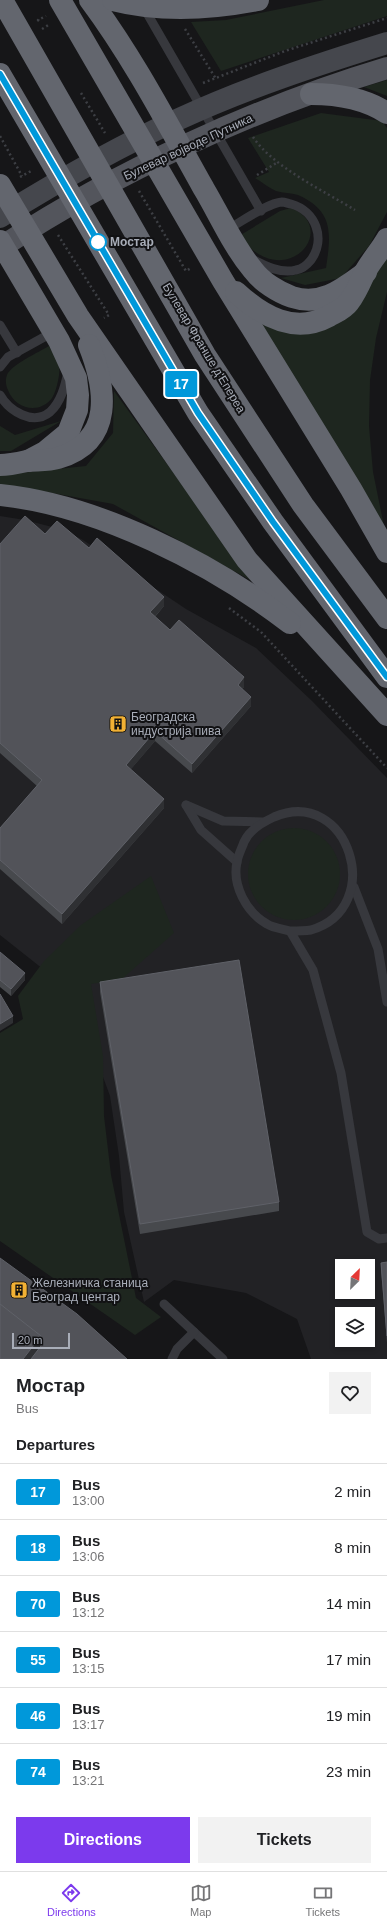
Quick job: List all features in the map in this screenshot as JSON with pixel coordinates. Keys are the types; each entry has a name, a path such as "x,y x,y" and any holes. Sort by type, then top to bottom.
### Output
{"highway":[{"name":"Булевар Франше д'Епереа","path":"2,0 205,355 303,505 387,618"},
{"path":"90,0 131,60 237,239 253,270 264,281 294,298 308,300 320,299 343,290 366,272"},
{"path":"113,0 127,4 165,7 232,5 258,0"},
{"path":"63,11 224,281 351,489 387,552"},
{"path":"2,77 130,297 215,438 273,522 387,678"},
{"path":"311,94 337,94 370,104 387,113"},
{"path":"0,185 78,316 247,560 387,715"},
{"path":"224,281 246,302 263,313 294,325 310,324 324,319 343,308 357,290 366,272 387,239"},
{"path":"0,241 53,339 70,363 76,378 78,395 77,410 68,433 58,443 28,461"},
{"path":"0,465 57,458 72,452 84,444 97,426 102,415 102,388 92,352 78,316"},
{"path":"0,495 83,512 152,541 205,568 266,604 336,658"}],"main road":[{"path":"0,217 126,145 179,119 301,70 387,43"},
{"name":"Булевар војводе Путника","path":"0,248 62,211 176,150 311,94 387,68"}],"lane":[{"path":"139,0 261,211"},
{"path":"282,202 297,206 309,214 317,227 319,237 316,254 303,268 289,271 263,265 237,239 261,211 282,202"},
{"path":"0,325 17,353"},
{"path":"0,367 8,357 53,339"},
{"path":"0,395 6,404 24,416 34,418 49,413 64,392 70,363"},
{"path":"236,862 201,830 186,805 223,821 262,822 284,813 308,813 330,823 347,841 355,863 354,887 345,906 330,921 311,930 290,931 267,924 248,908 238,887 236,862 245,840 262,822"},
{"path":"354,887 378,949 387,1002"},
{"path":"290,931 313,970 341,1074 367,1232 379,1239 387,1238"},
{"path":"164,1304 223,1359"},
{"path":"172,1359 177,1350 194,1332"}],"path":[{"path":"47,34 38,20 45,15 63,11"},
{"path":"285,51 387,18"},
{"path":"244,183 278,162"},
{"path":"225,605 261,632 387,768"}],"shaded area":[{"path":"324,0 387,0 387,16 221,71 191,22 226,20"},
{"path":"387,80 387,96 364,87"},
{"path":"321,113 382,121 387,128 387,212 369,246 341,278 305,285 281,278 326,268 329,234 324,216 310,201 298,195 276,191 255,178 269,172 248,138"},
{"path":"291,208 304,216 310,227 310,238 305,248 296,256 283,260 269,259 254,251 239,236 280,211"},
{"path":"387,257 387,292 376,338 370,380 369,426 373,472 386,536 261,323 289,331"},
{"path":"49,346 59,368 58,381 54,394 47,403 41,407 28,408 16,402 11,396 6,383 7,375 19,363"},
{"path":"114,391 252,581 113,504 41,491 0,488 0,475 86,466 113,433"},
{"path":"61,421 11,451 0,451 0,426 15,435"},
{"path":"0,516 25,520 64,530 83,540 186,609 256,648 312,701 387,778 387,1359 311,1359 297,1319 246,1293 174,1280 144,1302 124,1212 119,1156 110,1096 72,992 0,935"},
{"path":"294,828 312,832 327,841 336,856 340,874 336,892 327,907 312,916 294,920 276,916 261,907 252,892 248,874 252,856 261,841 276,832"},
{"path":"151,876 174,933 122,979 91,984 103,1056 104,1116 111,1175 136,1298 161,1317 135,1335 0,1241 0,1033 23,1019 18,996 44,961 81,925"}],"building":[{"name":"Београдска индустрија пива","path":"25,516 45,534 57,521 89,548 97,538 164,597 150,612 170,630 179,620 244,677 238,685 251,697 192,764 155,731 126,765 164,799 62,914 0,860 0,828 42,780 0,743 0,544"},
{"path":"0,952 25,973 11,989 0,980"},
{"path":"239,960 279,1202 140,1224 100,982"},
{"path":"0,994 13,1016 0,1024"},
{"name":"Железничка станица Београд центар","path":"0,1258 77,1314 127,1359 31,1359 41,1346 41,1336 0,1304"},
{"path":"387,1262 387,1336 381,1263"},
{"path":"0,1304 41,1336 23,1359 0,1359"}],"bus line":[{"name":"17","path":"0,74 198,413 273,522 376,665 387,677"}],"place":[{"name":"Мостар","path":"98,242"},
{"name":"Београдска индустрија пива","path":"118,724"},
{"name":"Железничка станица Београд центар","path":"19,1290"}]}
